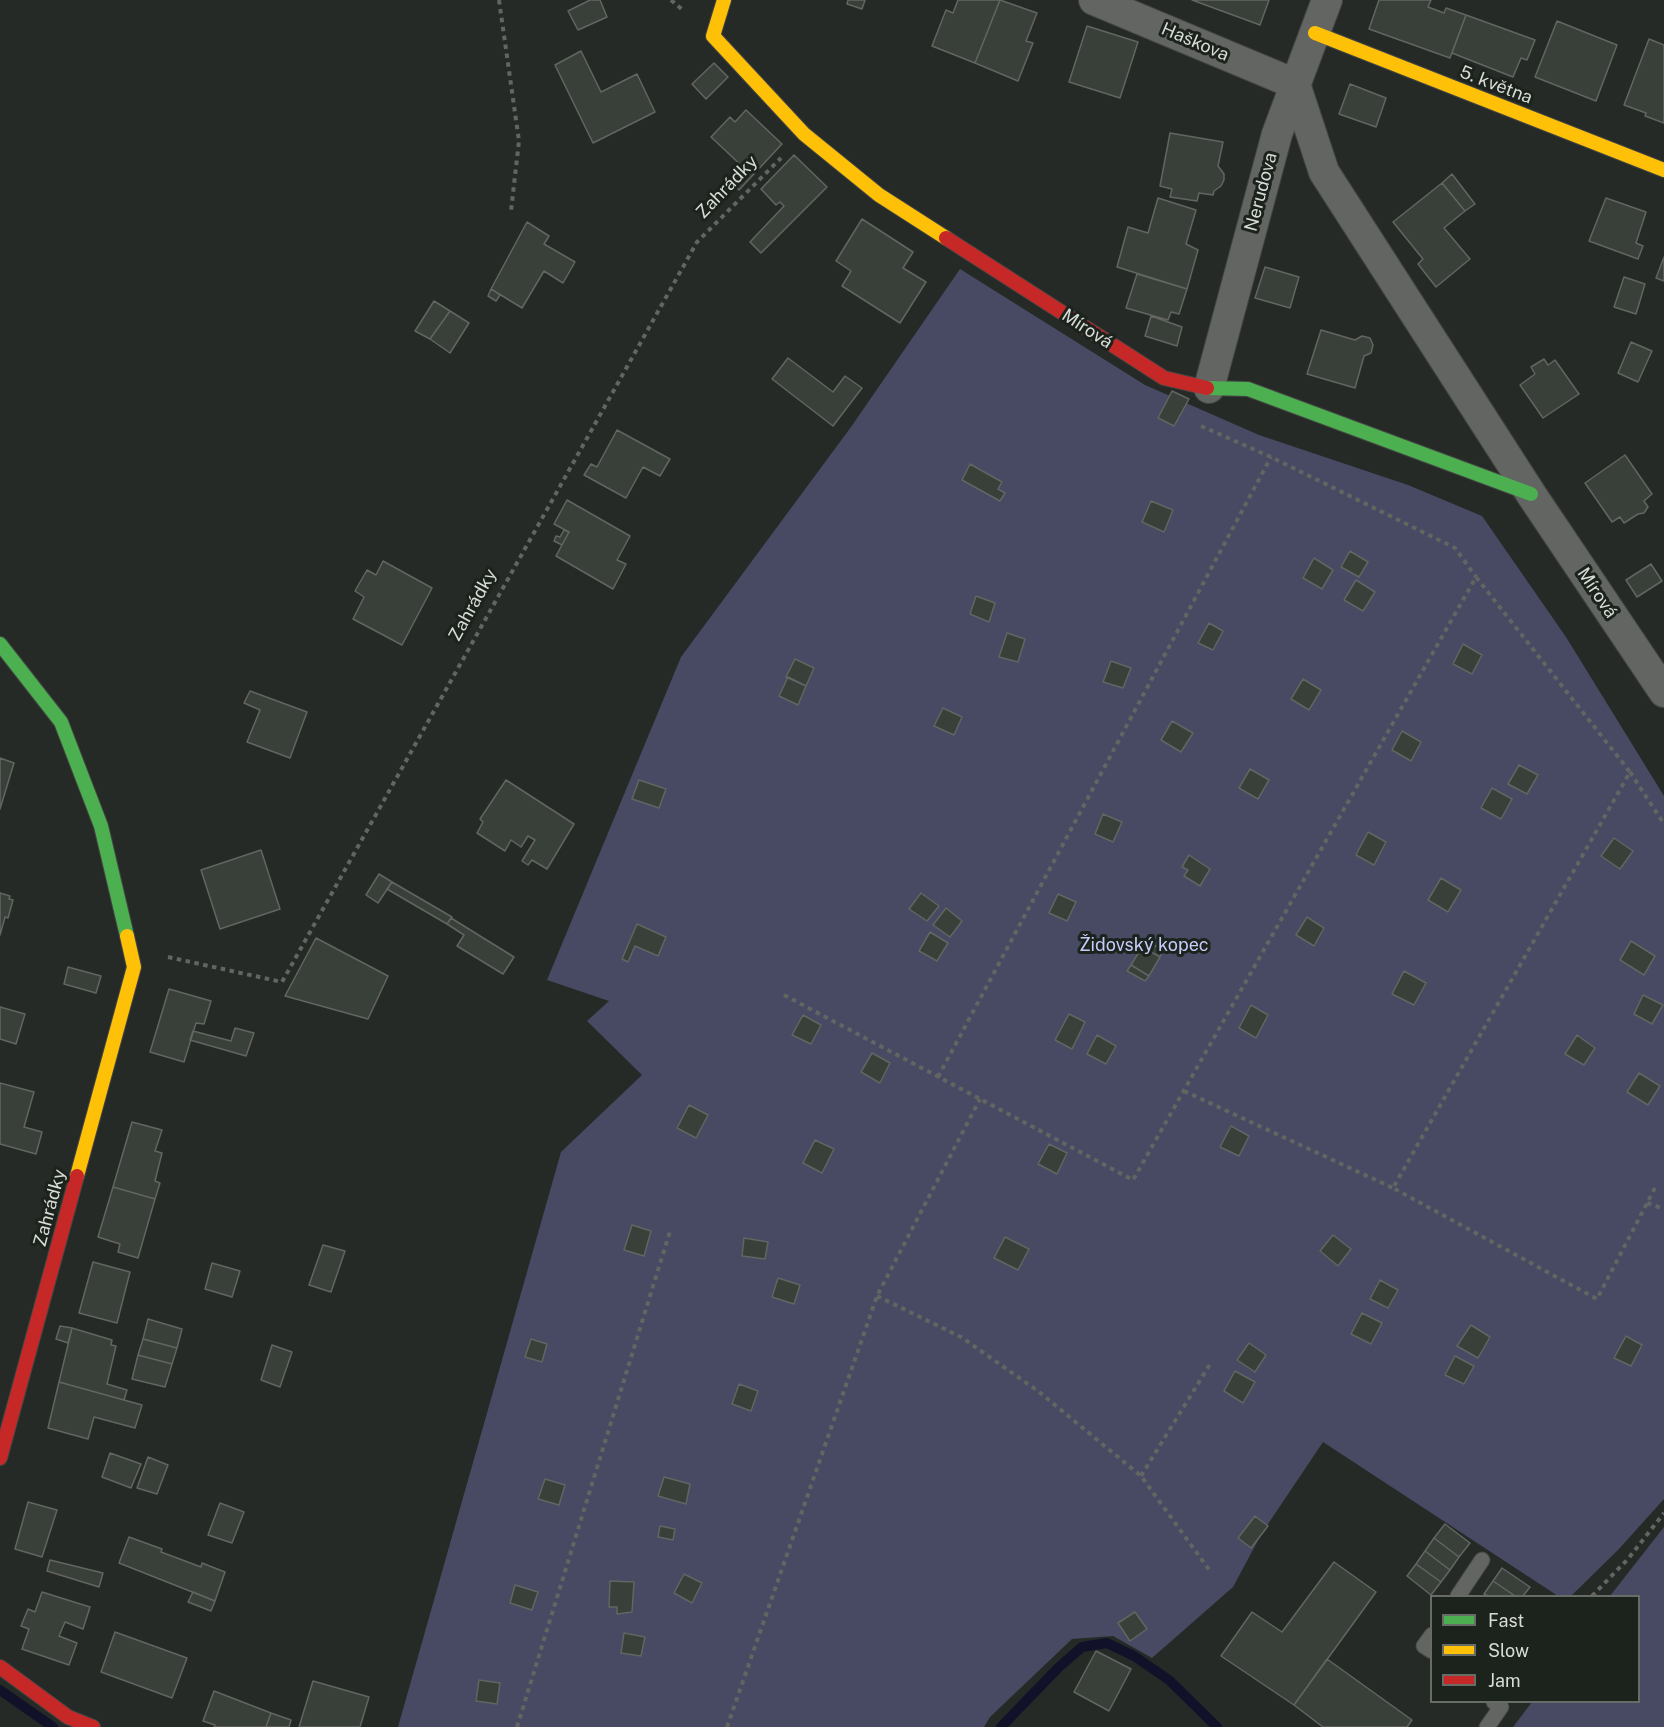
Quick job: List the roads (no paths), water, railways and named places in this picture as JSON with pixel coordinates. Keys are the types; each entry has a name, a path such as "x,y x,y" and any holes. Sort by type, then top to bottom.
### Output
{"street":[{"name":"Mírová","path":"724,0 713,36 804,134 879,195 1164,378 1209,388 1248,389 1531,494"},
{"name":"Haškova","path":"1094,0 1295,84"},
{"name":"Nerudova","path":"1209,388 1277,134 1327,0"},
{"name":"5. května","path":"1315,33 1664,170"},
{"name":"Mírová","path":"1295,84 1324,172 1531,494 1664,692"},
{"name":"Zahrádky","path":"0,644 61,722 100,826 134,967 0,1458"},
{"path":"0,1667 68,1717 93,1727"}],"lane":[{"path":"1459,1595 1482,1560"},
{"path":"1430,1637 1424,1646 1430,1650"},
{"path":"1487,1727 1501,1707 1496,1703"}],"waterway":[{"path":"1001,1727 1059,1667 1082,1647 1107,1643 1134,1656 1169,1680 1217,1727"},
{"path":"0,1690 53,1727"}],"park label":[{"name":"Židovský kopec","path":"1144,945"}]}
